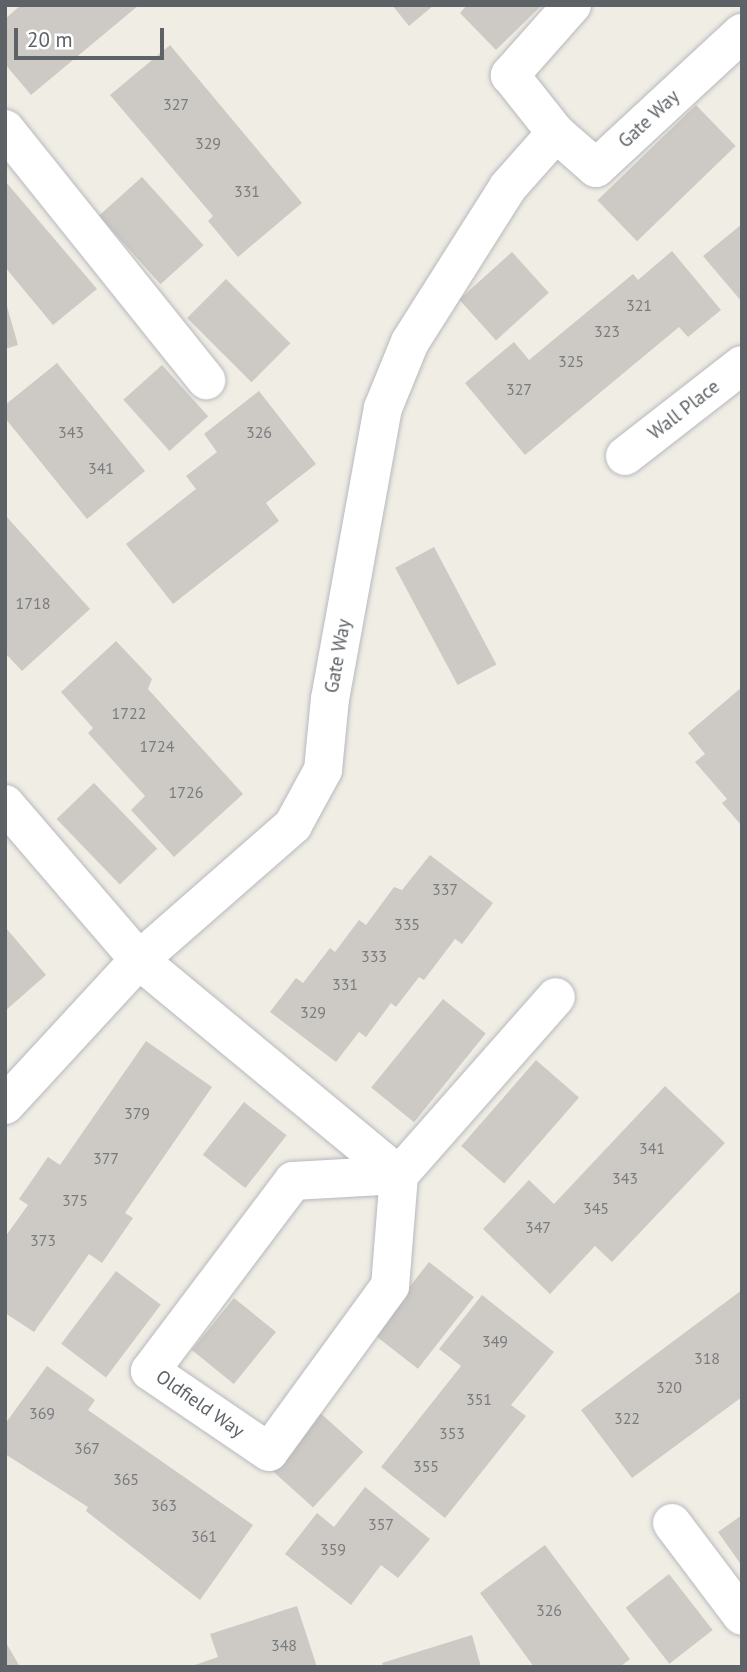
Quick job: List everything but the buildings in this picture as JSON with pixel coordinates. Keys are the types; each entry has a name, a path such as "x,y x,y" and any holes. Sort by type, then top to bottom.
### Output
{"street":[{"name":"Gate Way","path":"572,5 510,75 556,133 596,168 742,33"},
{"path":"5,129 206,380"},
{"name":"Gate Way","path":"5,1105 139,960 293,825 323,770 330,699 383,408 410,342 508,187 556,133"},
{"name":"Wall Place","path":"625,456 742,365"},
{"path":"5,804 139,960 398,1175 556,996"},
{"name":"Oldfield Way","path":"398,1175 390,1286 269,1452 150,1371 293,1181 398,1175"},
{"path":"672,1523 742,1616"}]}
